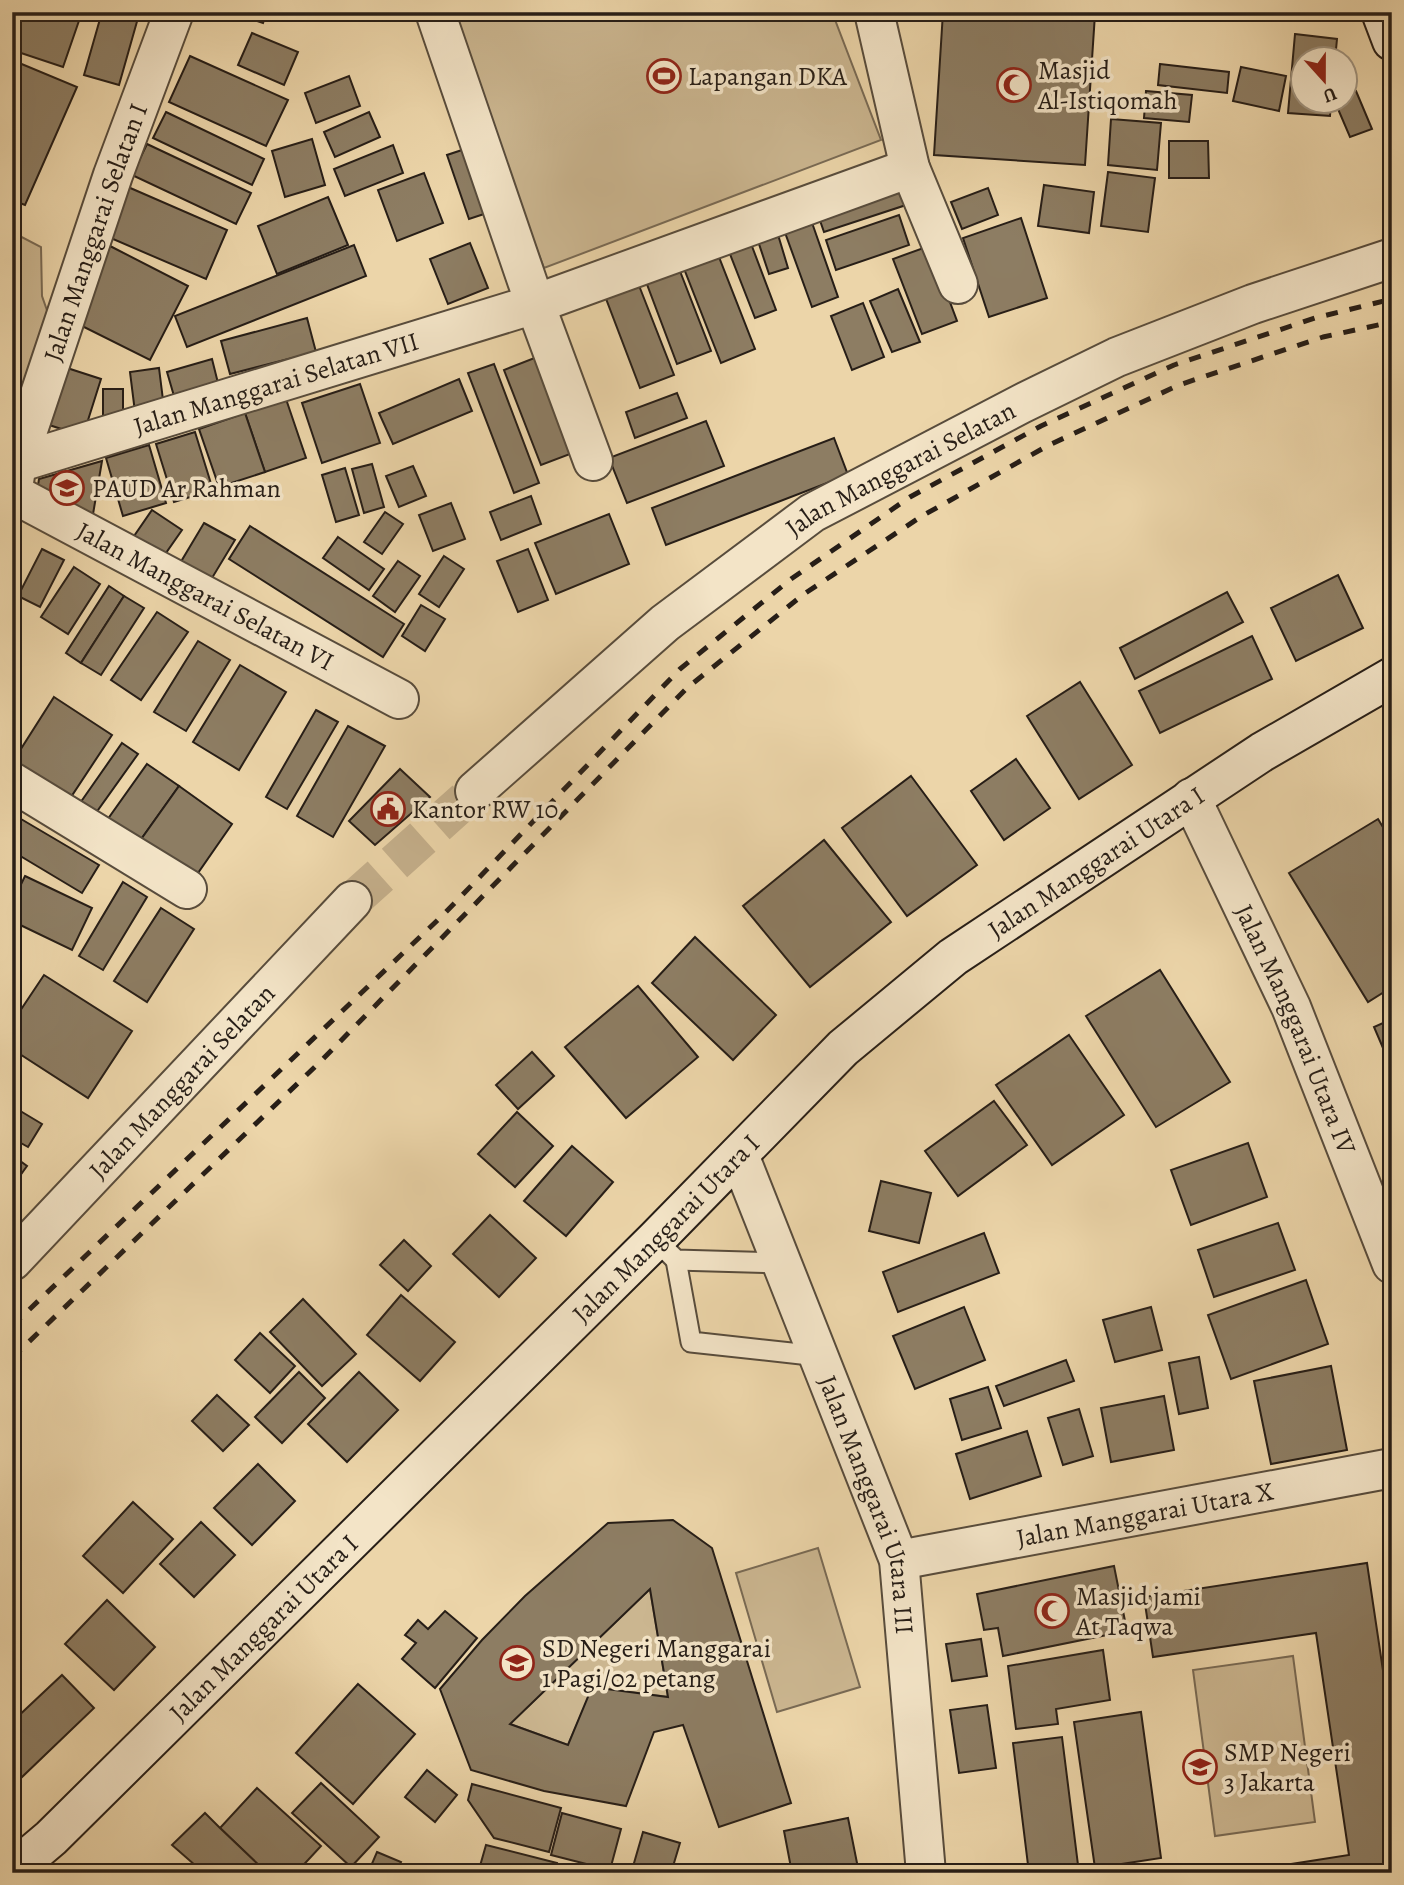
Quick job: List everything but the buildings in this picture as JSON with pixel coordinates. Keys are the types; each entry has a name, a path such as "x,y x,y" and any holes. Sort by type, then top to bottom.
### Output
{"street":[{"name":"Jalan Manggarai Selatan I","path":"14,483 113,175 174,12"},
{"path":"435,12 535,304 593,461"},
{"path":"874,12 910,168 958,284"},
{"path":"1381,12 1392,41"},
{"name":"Jalan Manggarai Selatan VII","path":"14,483 535,304 910,168"},
{"name":"Jalan Manggarai Selatan","path":"475,792 666,623 812,513 1117,357 1253,304 1392,258"},
{"name":"Jalan Manggarai Selatan VI","path":"14,483 399,699"},
{"name":"Jalan Manggarai Utara I","path":"12,1871 51,1838 666,1249 739,1155 843,1048 953,957 1262,752 1392,677"},
{"path":"12,782 187,889"},
{"name":"Jalan Manggarai Utara IV","path":"1191,798 1291,1007 1392,1264"},
{"name":"Jalan Manggarai Selatan","path":"12,1261 352,901"},
{"name":"Jalan Manggarai Utara III","path":"739,1155 899,1560 926,1873"},
{"name":"Jalan Manggarai Utara X","path":"899,1560 1392,1468"},
{"path":"36,1873 51,1838"}],"lane":[{"path":"782,1263 666,1249 691,1342 819,1356"}],"shaded area":[{"name":"Lapangan DKA","path":"447,12 832,12 881,140 544,268"},
{"path":"12,232 41,247 42,296 50,319 12,423"},
{"path":"818,1548 860,1687 777,1712 736,1573"},
{"path":"650,1589 668,1697 593,1687 568,1745 510,1724"},
{"path":"1293,1656 1315,1822 1215,1836 1193,1670"}],"tunnel":[{"path":"352,901 475,791"}],"railway":[{"path":"12,1326 444,914 680,669 791,579 910,497 1041,426 1174,365 1315,318 1392,299"},
{"path":"12,1358 321,1061 687,688 804,594 922,516 1049,445 1179,385 1323,337 1392,322"}],"place":[{"name":"Lapangan DKA","path":"664,76"},
{"name":"Masjid Al-Istiqomah","path":"1014,85"},
{"name":"PAUD Ar Rahman","path":"67,488"},
{"name":"Kantor RW 10","path":"388,809"},
{"name":"Masjid jami At Taqwa","path":"1052,1611"},
{"name":"SD Negeri Manggarai 1 Pagi/02 petang","path":"517,1663"},
{"name":"SMP Negeri 3 Jakarta","path":"1200,1767"}]}
